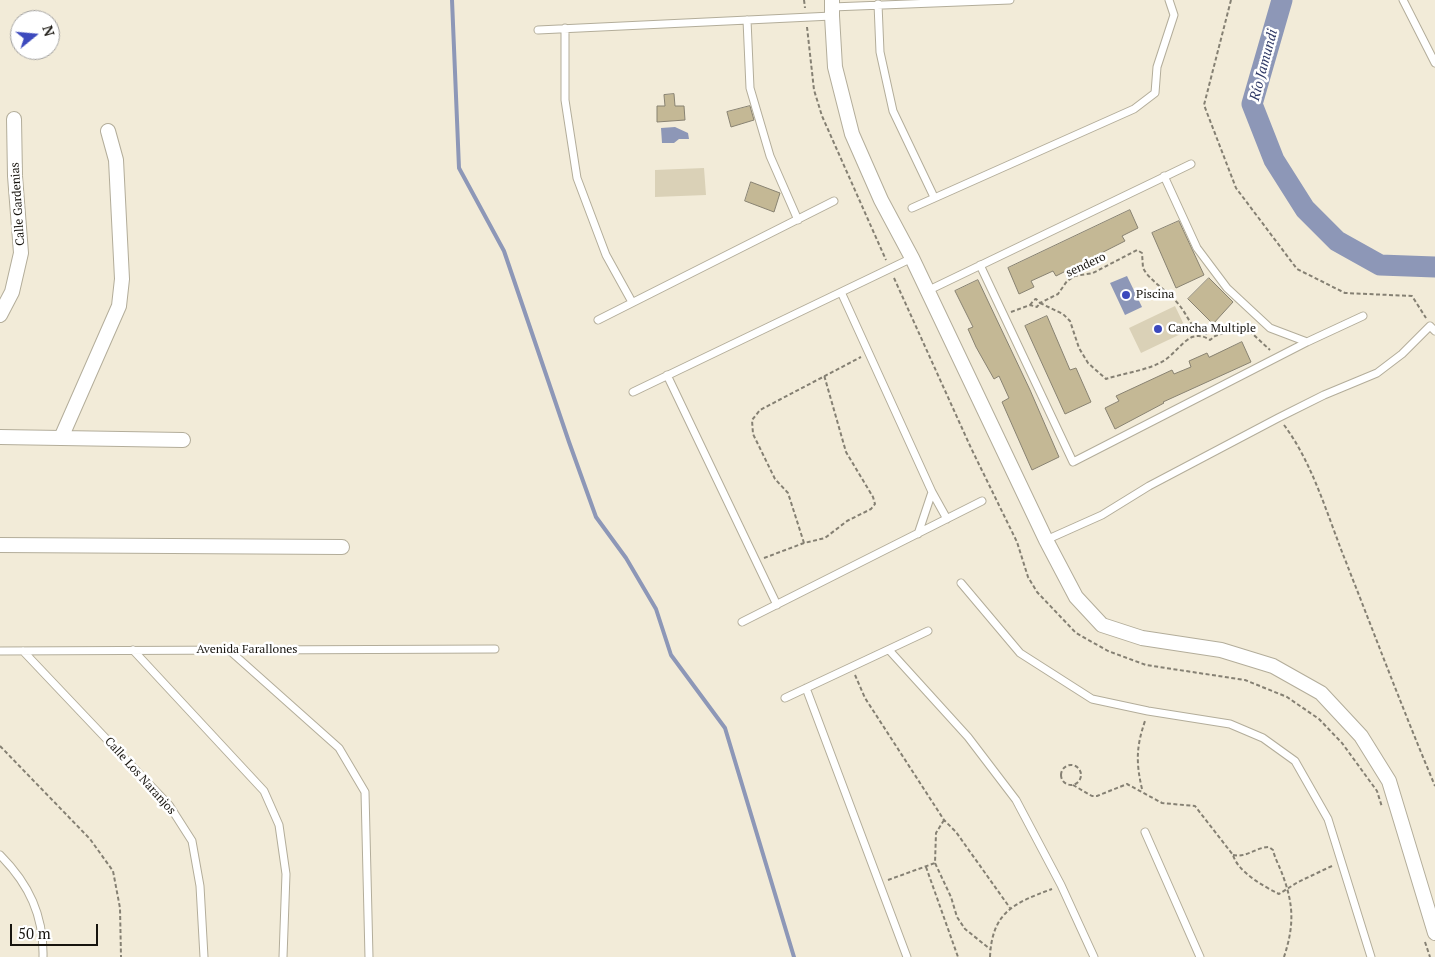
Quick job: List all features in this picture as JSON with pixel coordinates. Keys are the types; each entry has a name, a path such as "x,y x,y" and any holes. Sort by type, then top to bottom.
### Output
{"street":[{"path":"832,8 835,67 852,134 881,200 912,258 1046,540 1076,597 1102,625 1142,638 1221,650 1273,666 1321,693 1361,736 1389,781 1429,935"},
{"name":"Calle Gardenias","path":"0,315 12,292 21,253 15,176 14,119"},
{"path":"61,438 119,306 122,279 116,160 108,131"},
{"path":"0,437 183,440"},
{"path":"0,545 342,547"}],"lane":[{"path":"538,30 805,18 832,8 878,4 1010,0"},
{"path":"912,208 1134,109 1155,93 1157,67 1174,15 1169,0"},
{"path":"1404,0 1435,63"},
{"path":"878,4 880,52 893,111 934,197"},
{"path":"747,20 750,88 770,156 798,220"},
{"path":"565,28 565,100 577,178 606,255 632,302"},
{"path":"927,291 1191,164"},
{"path":"1164,176 1197,248 1227,288 1270,328 1307,342"},
{"path":"598,320 834,201"},
{"path":"632,392 912,258"},
{"path":"980,265 1073,462 1277,357 1363,316"},
{"path":"842,292 932,492 947,519"},
{"path":"1046,540 1102,515 1149,486 1278,418 1324,395 1377,373 1433,329"},
{"path":"667,375 776,605"},
{"path":"918,534 932,492"},
{"path":"742,622 982,501"},
{"path":"961,583 1020,653 1092,699 1148,711 1230,724 1263,738 1295,761 1328,818 1371,957"},
{"path":"785,698 928,631"},
{"name":"Avenida Farallones","path":"0,651 495,649"},
{"name":"Calle Los Naranjos","path":"23,650 169,805 192,841 200,886 204,957"},
{"path":"133,650 264,791 279,825 286,874 283,957"},
{"path":"229,650 339,748 366,792 369,957"},
{"path":"889,650 968,737 1016,800 1061,885 1094,957"},
{"path":"806,688 907,957"},
{"path":"1145,832 1200,957"},
{"path":"0,855 13,868 35,904 44,940 44,957"}],"path":[{"path":"804,0 814,90 822,116 971,448 1017,542 1028,577 1036,592 1076,633 1108,651 1146,664 1245,680 1287,697 1319,719 1342,743 1377,791 1385,814"},
{"path":"1231,0 1204,105 1236,188 1297,269 1345,293 1412,296 1433,329"},
{"name":"sendero","path":"1030,305 1037,307 1040,303 1058,294 1067,281 1076,276 1093,273 1137,250 1142,253 1143,268 1146,273 1181,307 1192,325 1201,334 1206,334 1210,330 1215,336"},
{"name":"sendero","path":"1004,314 1030,305 1036,299 1040,303"},
{"path":"1040,303 1063,314 1070,321 1079,348 1088,363 1106,379 1156,364 1166,359 1191,338 1205,336 1210,340 1215,336 1244,326 1277,357"},
{"path":"804,543 788,493 775,479 753,434 752,420 760,410 870,352"},
{"path":"756,561 804,543 825,538 847,521 871,509 875,504 873,497 846,452 824,375"},
{"path":"1278,418 1293,437 1315,481 1435,786"},
{"path":"851,666 866,698 944,820 956,832 1010,908"},
{"path":"1142,791 1138,772 1137,751 1148,711"},
{"path":"0,746 90,839 113,871 120,908 121,957"},
{"path":"1073,785 1078,783 1081,778 1081,771 1078,766 1066,765 1060,775 1062,781 1092,796 1097,796 1127,784 1162,803 1195,806 1233,855 1236,864 1241,870 1279,894 1341,860"},
{"path":"944,820 936,833 936,863 952,897 957,917 965,929 990,949"},
{"path":"1233,855 1240,856 1269,847 1273,850 1292,905 1293,917 1290,940 1284,957"},
{"path":"880,883 936,863"},
{"path":"926,867 958,957"},
{"path":"990,957 990,949 998,920 1010,908 1027,898 1061,885"},
{"path":"1429,935 1430,957"}],"shaded area":[{"path":"704,168 706,195 655,197 655,170"},
{"name":"Cancha Multiple","path":"1175,306 1187,331 1141,353 1129,328"}],"water":[{"path":"675,127 688,133 689,139 679,139 674,143 662,143 661,128"},
{"name":"Piscina","path":"1127,276 1142,307 1125,315 1110,283"}],"building":[{"path":"674,94 675,106 684,106 685,120 657,122 657,106 665,106 664,95"},
{"path":"750,106 754,120 731,127 727,112"},
{"path":"751,182 780,193 774,212 745,201"},
{"path":"1130,210 1138,228 1122,236 1125,241 1056,276 1053,271 1031,281 1034,287 1019,294 1008,268"},
{"path":"1179,221 1204,275 1176,288 1152,233"},
{"path":"1209,278 1233,302 1213,324 1188,299"},
{"path":"978,280 1030,390 1059,457 1032,470 1002,402 1009,398 999,376 994,379 976,347 968,329 973,327 955,291"},
{"path":"1047,316 1070,370 1076,368 1091,402 1065,414 1025,326"},
{"path":"1242,342 1251,362 1163,402 1115,429 1105,408 1119,401 1116,396 1172,370 1174,374 1191,367 1189,361 1207,353 1209,357"}],"waterway":[{"path":"452,0 459,168 504,251 596,517 626,558 656,609 671,655 725,728 794,957"},
{"name":"Río Jamundi","path":"1282,0 1252,104 1274,160 1305,209 1337,241 1380,265 1435,267"}],"place":[{"name":"Piscina","path":"1126,295"},
{"name":"Cancha Multiple","path":"1158,329"}]}
